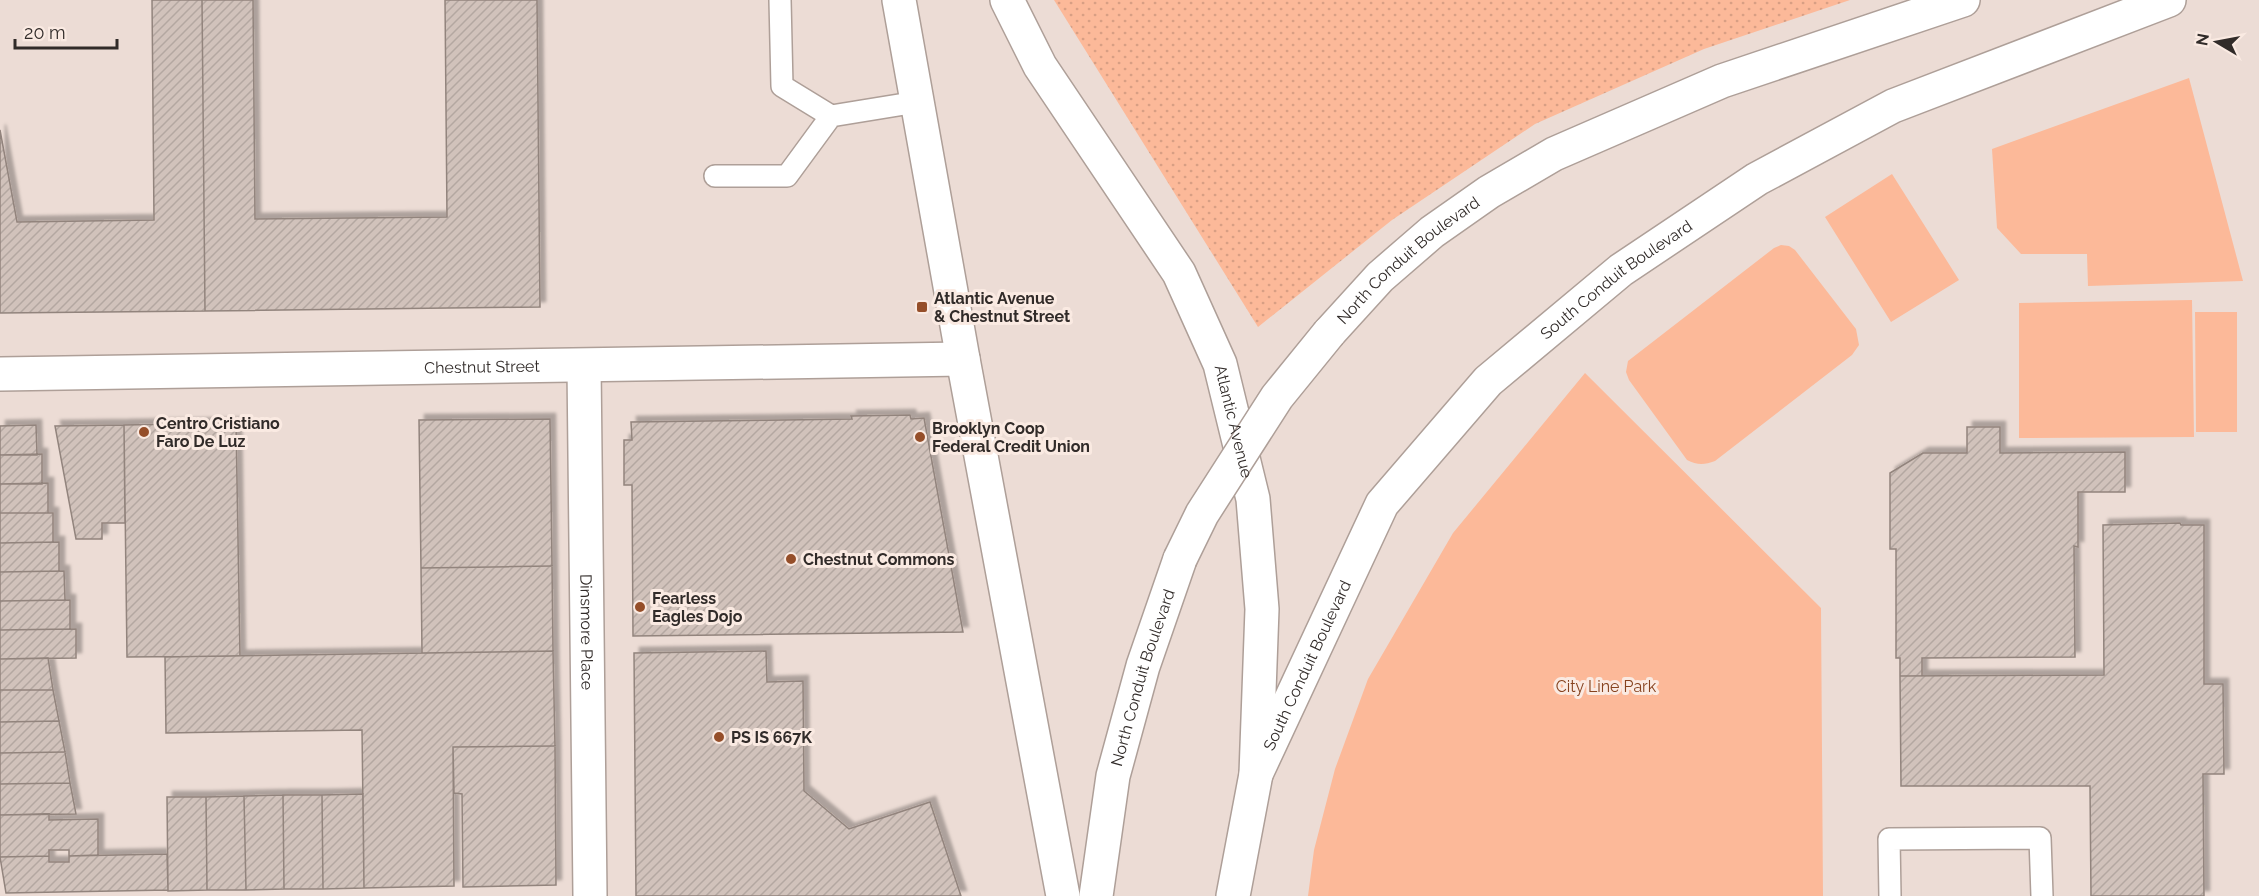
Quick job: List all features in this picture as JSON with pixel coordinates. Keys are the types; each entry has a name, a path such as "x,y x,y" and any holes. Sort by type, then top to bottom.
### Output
{"main road":[{"path":"899,0 1063,896"},
{"name":"Atlantic Avenue","path":"1007,0 1040,66 1179,273 1220,364 1254,510 1262,609 1256,774 1233,896"},
{"name":"North Conduit Boulevard","path":"1096,896 1113,776 1143,666 1180,559 1202,514 1277,397 1329,333 1380,277 1432,232 1489,192 1554,154 1722,81 1963,0"},
{"name":"South Conduit Boulevard","path":"1256,774 1382,504 1488,381 1621,270 1757,179 1893,106 2169,0"},
{"name":"Chestnut Street","path":"0,374 963,359"},
{"name":"Dinsmore Place","path":"584,366 590,896"}],"lane":[{"path":"780,0 782,86 831,116 917,102"},
{"path":"715,176 787,176 831,116"},
{"path":"1890,896 1889,839 2040,838 2042,896"}],"green space":[{"path":"1054,0 1850,0 1704,49 1535,124 1392,220 1258,327"},
{"path":"2189,78 2243,281 2088,286 2087,254 2021,254 1997,228 1992,149"},
{"path":"1892,174 1959,280 1891,322 1825,217"},
{"path":"1781,245 1795,250 1856,329 1859,345 1852,355 1715,461 1701,464 1691,462 1687,460 1629,380 1626,372 1628,361 1774,248"},
{"path":"2192,300 2194,437 2019,438 2019,303"},
{"path":"2195,312 2237,312 2237,432 2196,432"},
{"name":"City Line Park","path":"1585,373 1821,608 1823,896 1308,896 1314,850 1335,769 1368,679 1453,533"}],"building":[{"path":"152,0 202,0 205,311 0,313 0,130 17,222 154,220"},
{"path":"202,0 253,0 255,219 447,217 445,0 537,0 540,307 205,311"},
{"name":"Chestnut Commons","path":"910,415 911,419 924,418 963,632 633,636 632,485 624,485 624,440 632,440 631,422 852,419 851,416"},
{"path":"550,419 552,566 421,568 419,420"},
{"path":"236,423 240,656 127,657 124,425"},
{"path":"36,425 37,455 0,455 0,426"},
{"path":"124,425 125,523 102,523 102,539 76,539 55,426"},
{"path":"1967,427 2000,427 2000,453 2125,452 2125,492 2078,492 2078,547 2074,546 2075,657 1922,658 1922,676 1900,676 1900,658 1896,658 1896,549 1890,549 1890,473 1923,453 1967,453"},
{"path":"42,454 42,484 0,484 0,455"},
{"path":"48,483 48,513 0,513 0,484"},
{"path":"0,513 53,513 53,542 0,543"},
{"path":"2180,523 2181,525 2204,525 2204,684 2223,684 2224,774 2203,774 2204,896 2091,896 2090,786 1901,786 1900,676 2104,675 2103,525"},
{"path":"59,542 59,571 0,572 0,543"},
{"path":"552,566 553,651 422,653 421,568"},
{"path":"64,571 65,600 0,601 0,572"},
{"path":"70,600 70,629 0,630 0,601"},
{"path":"76,629 76,658 0,659 0,630"},
{"path":"553,651 555,746 453,747 454,886 364,888 362,730 166,733 165,657"},
{"name":"PS IS 667K","path":"766,651 767,682 803,681 804,791 849,829 930,802 961,896 636,896 634,653"},
{"path":"48,658 53,690 0,690 0,659"},
{"path":"0,690 53,690 59,721 0,722"},
{"path":"59,721 65,752 0,753 0,722"},
{"path":"555,746 556,885 463,887 462,794 454,793 453,747"},
{"path":"65,752 70,783 0,784 0,753"},
{"path":"70,783 76,814 0,815 0,784"},
{"path":"363,794 364,888 323,889 322,795"},
{"path":"283,795 284,889 246,890 244,796"},
{"path":"283,795 322,795 323,889 284,889"},
{"path":"244,796 246,890 207,890 206,797"},
{"path":"167,797 206,797 207,890 168,891"},
{"path":"49,814 49,820 98,819 98,855 69,856 69,850 49,850 49,856 0,857 0,815"},
{"path":"167,854 168,890 6,893 0,857 49,856 49,862 69,862 69,856"}],"place":[{"name":"Atlantic Avenue & Chestnut Street","path":"922,307"},
{"name":"Centro Cristiano Faro De Luz","path":"144,432"},
{"name":"Brooklyn Coop Federal Credit Union","path":"920,437"},
{"name":"Chestnut Commons","path":"791,559"},
{"name":"Fearless Eagles Dojo","path":"640,607"},
{"name":"PS IS 667K","path":"719,737"}]}
